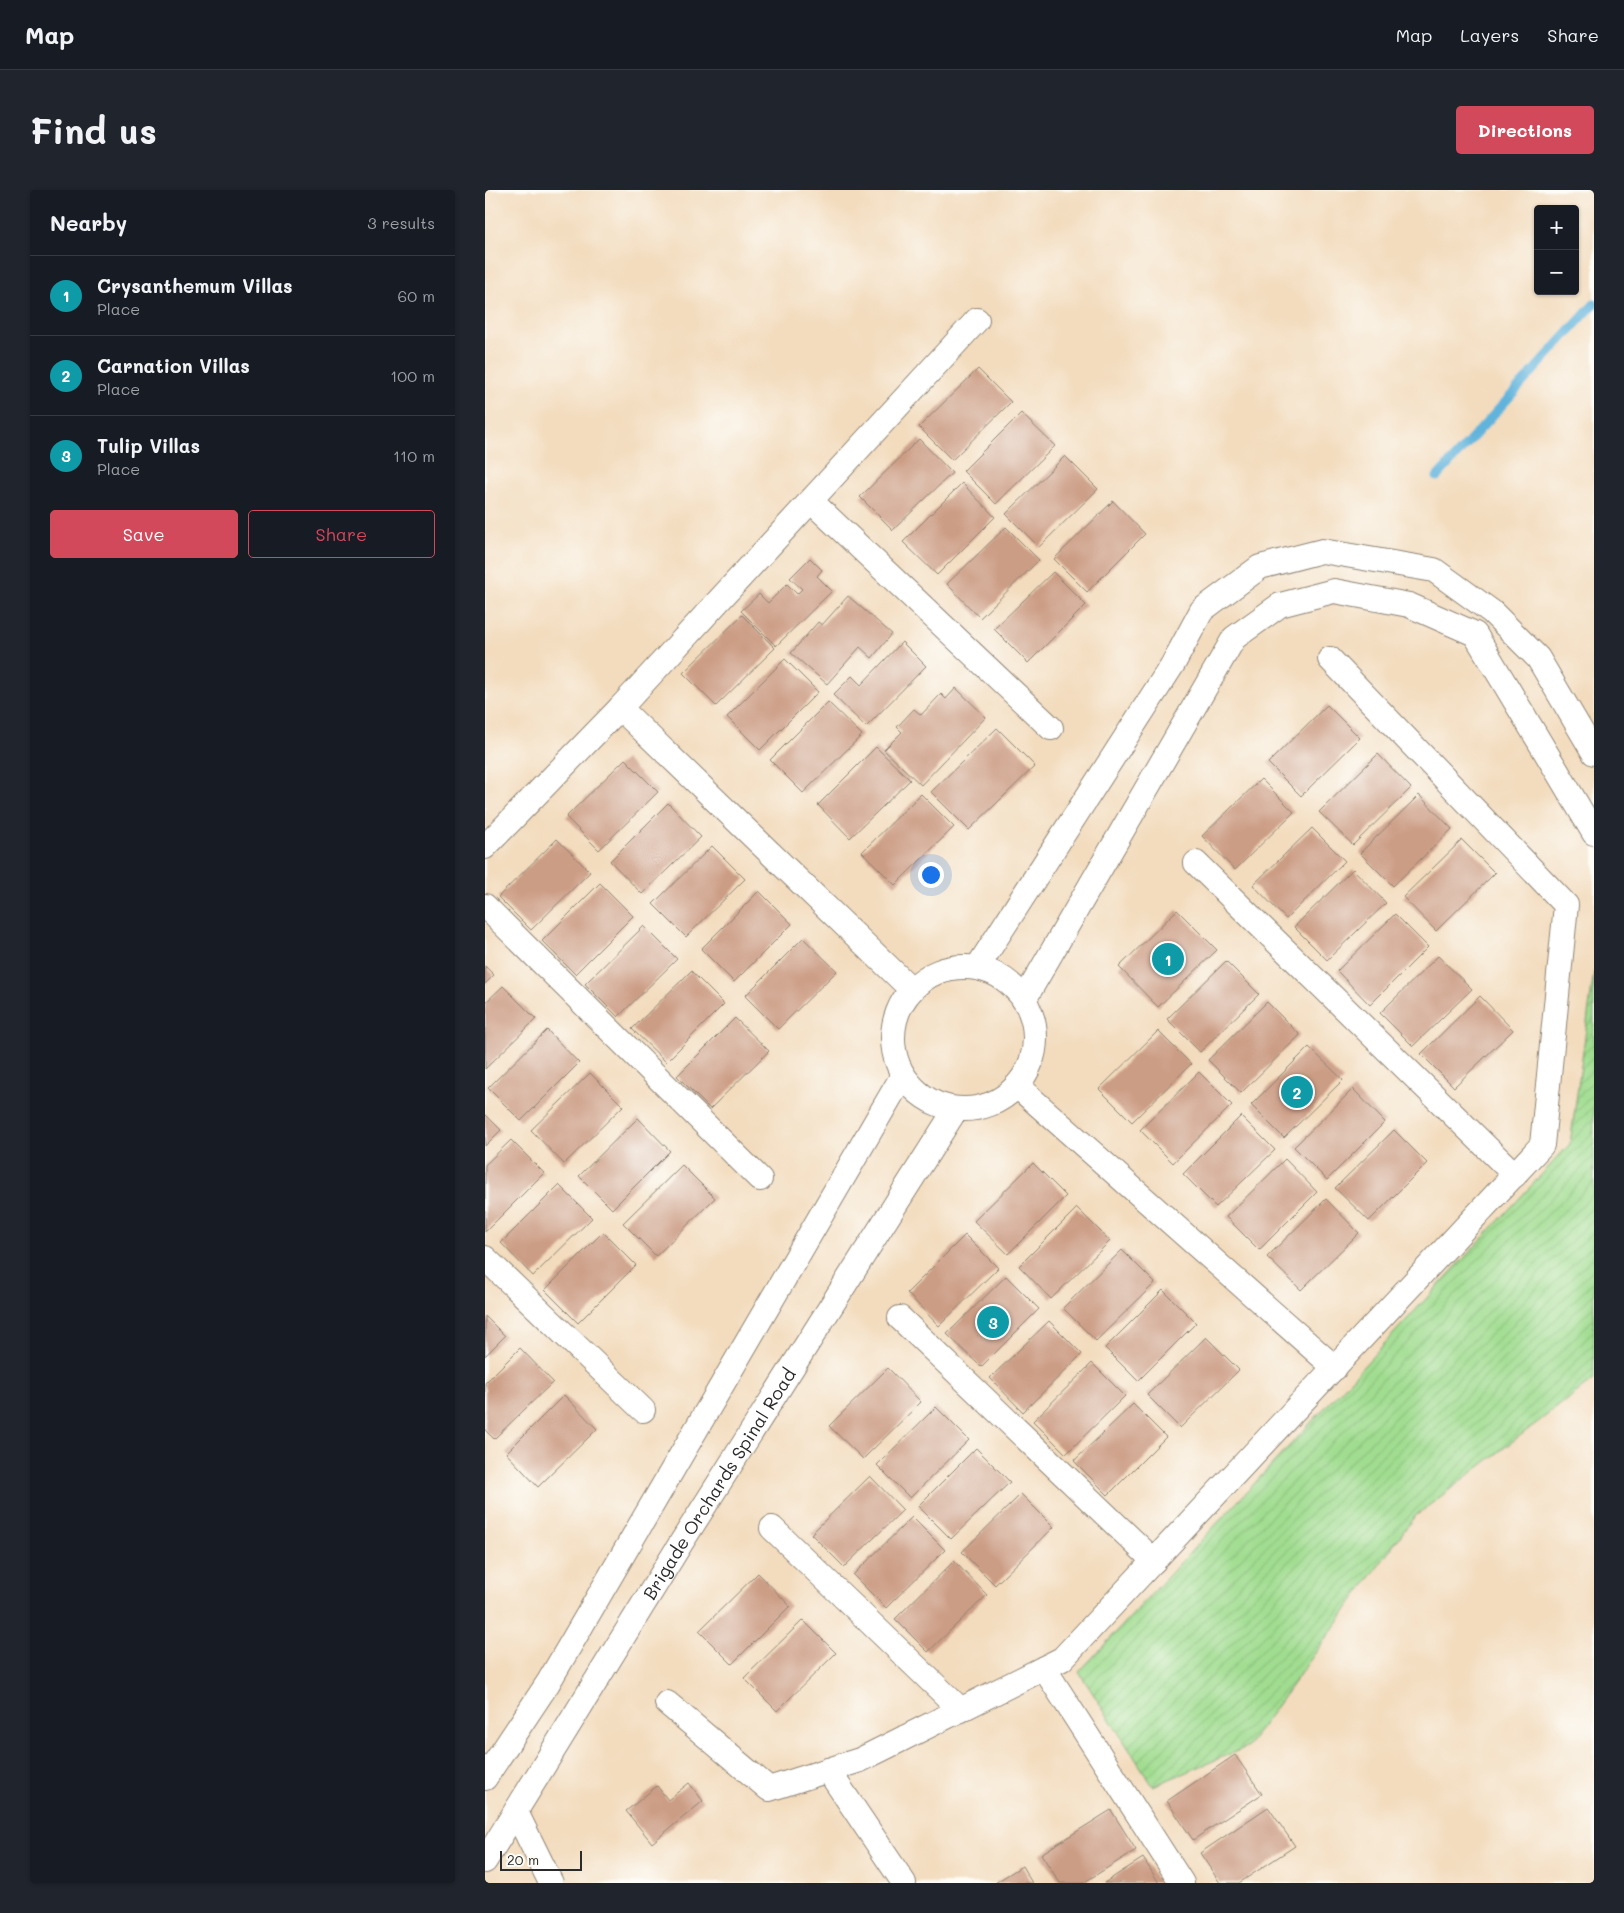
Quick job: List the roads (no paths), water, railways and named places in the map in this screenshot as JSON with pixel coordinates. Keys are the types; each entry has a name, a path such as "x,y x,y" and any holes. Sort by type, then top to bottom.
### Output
{"street":[{"path":"485,847 620,708 977,320"},
{"path":"811,501 1051,728"},
{"path":"977,968 1173,664 1202,610 1260,567 1322,551 1434,570 1492,612 1538,658 1594,753"},
{"path":"1024,1000 1234,638 1280,605 1334,592 1409,605 1475,634 1594,832"},
{"path":"667,1703 769,1789 860,1760 1062,1659 1543,1145 1566,905 1330,659"},
{"path":"620,708 911,989"},
{"path":"1196,863 1515,1175"},
{"path":"485,906 760,1178"},
{"path":"953,967 977,968 995,974 1011,985 1024,1000 1033,1021 1035,1044 1029,1067 1017,1086 999,1100 978,1108 956,1109 935,1103 917,1092 903,1075 894,1053 893,1031 898,1008 911,989 930,975 953,967"},
{"path":"485,1778 548,1683 903,1075"},
{"path":"1017,1086 1335,1368"},
{"name":"Brigade Orchards Spinal Road","path":"485,1861 681,1543 956,1109"},
{"path":"485,1258 643,1410"},
{"path":"900,1318 1154,1561"},
{"path":"772,1528 961,1710"},
{"path":"1044,1668 1182,1883"},
{"path":"828,1770 904,1883"},
{"path":"516,1812 551,1883"}],"waterway":[{"path":"1437,477 1594,304"}],"place":[{"name":"Crysanthemum Villas","path":"1168,959"},
{"name":"Carnation Villas","path":"1297,1092"},
{"name":"Tulip Villas","path":"993,1322"}]}
